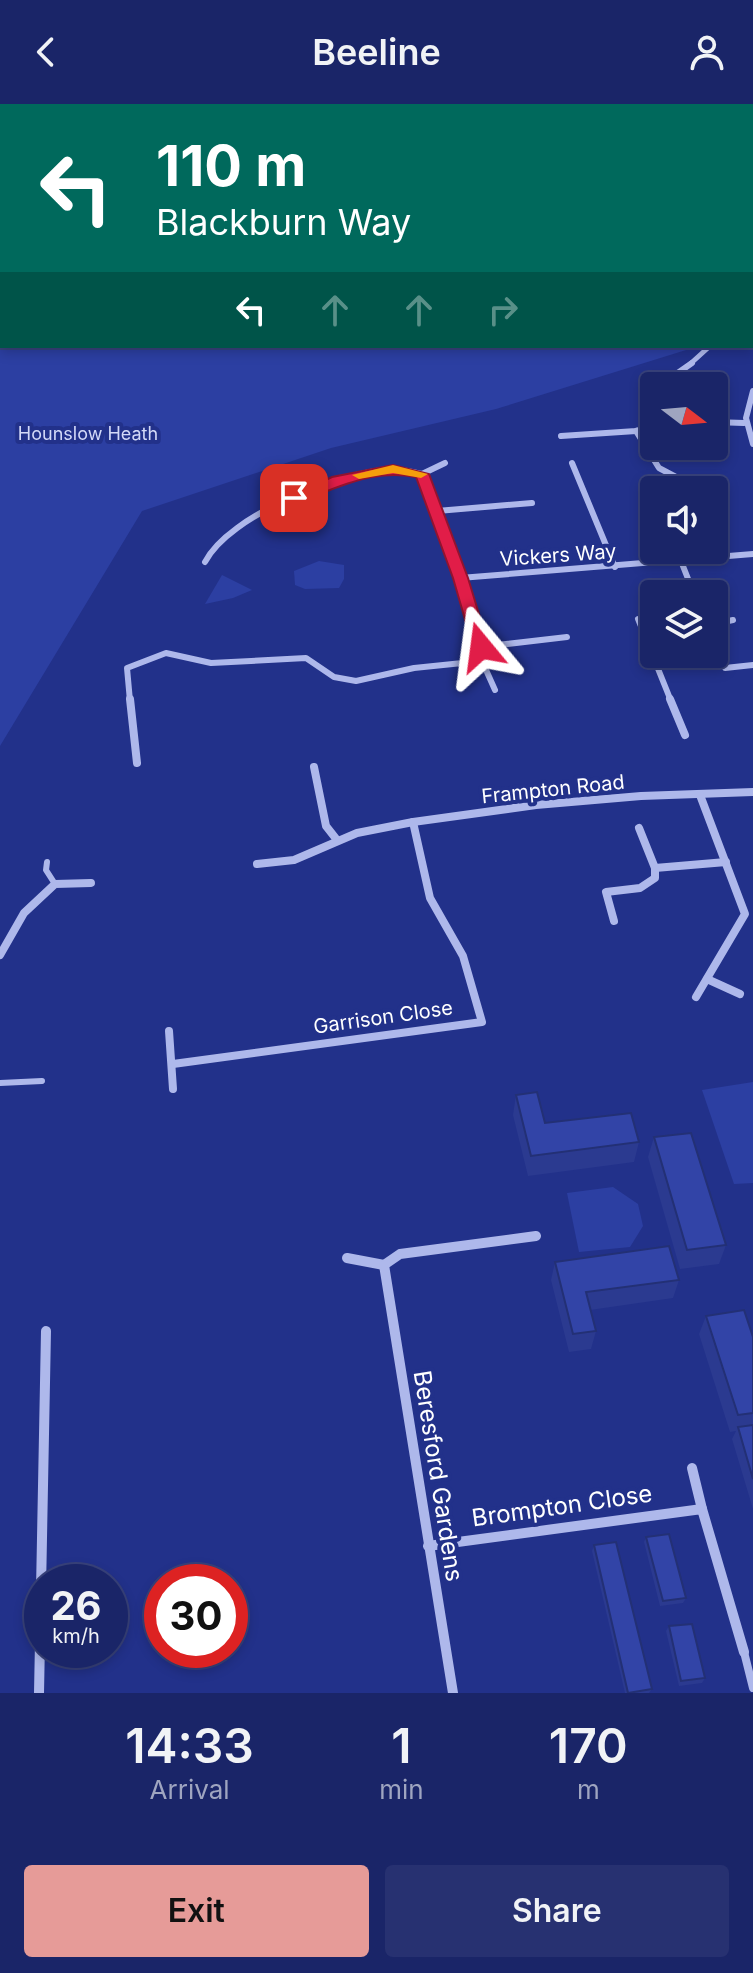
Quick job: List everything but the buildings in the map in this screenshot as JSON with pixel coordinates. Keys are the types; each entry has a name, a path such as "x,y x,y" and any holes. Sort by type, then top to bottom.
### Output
{"street":[{"path":"679,372 708,348"},
{"path":"753,391 748,399 744,423 753,444"},
{"path":"728,422 744,423"},
{"path":"561,436 640,430"},
{"path":"636,431 659,468 674,476"},
{"path":"205,562 213,546 260,511 336,480 393,469 422,474 445,463"},
{"path":"572,463 615,567"},
{"path":"422,474 460,578 481,647 482,661 495,690"},
{"path":"437,511 532,503"},
{"name":"Vickers Way","path":"728,556 753,554"},
{"name":"Vickers Way","path":"460,578 648,564"},
{"path":"638,619 640,624"},
{"path":"728,621 733,620"},
{"path":"481,647 567,637"},
{"path":"137,763 127,668 166,653 211,663 306,658 334,677 356,681 414,668 482,661"},
{"path":"728,668 753,665"},
{"path":"660,668 685,735"},
{"path":"257,864 294,860 337,840 326,826 314,767"},
{"name":"Frampton Road","path":"337,840 413,822 536,805 641,796 753,792"},
{"path":"696,997 745,914 700,795"},
{"name":"Garrison Close","path":"173,1064 482,1022 463,956 430,898 413,822"},
{"path":"614,921 606,892 649,883 655,878 655,868 639,828"},
{"path":"655,868 726,862"},
{"path":"0,955 24,913 55,884 91,883"},
{"path":"707,979 740,994"},
{"path":"169,1031 173,1089"},
{"path":"347,1258 384,1265 400,1254 536,1236"},
{"name":"Beresford Gardens","path":"384,1265 453,1693"},
{"path":"39,1693 46,1331"},
{"path":"692,1468 744,1652"},
{"name":"Brompton Close","path":"428,1546 702,1509"}],"lane":[{"path":"47,862 46,870 55,884"},
{"path":"0,1083 42,1081"},
{"path":"744,1652 753,1688"}],"green space":[{"name":"Hounslow Heath","path":"0,348 693,348 496,409 331,448 142,511 0,746"},
{"path":"319,561 344,565 344,579 339,588 305,589 295,585 294,571"},
{"path":"222,575 252,590 205,604"},
{"path":"753,1082 753,1183 734,1184 702,1090"},
{"path":"613,1187 638,1204 643,1226 630,1247 579,1252 567,1193"}],"slow traffic":[{"path":"359,475 393,469 421,474"}],"route":[{"path":"294,498 336,480 393,469 422,474 481,647"}]}
